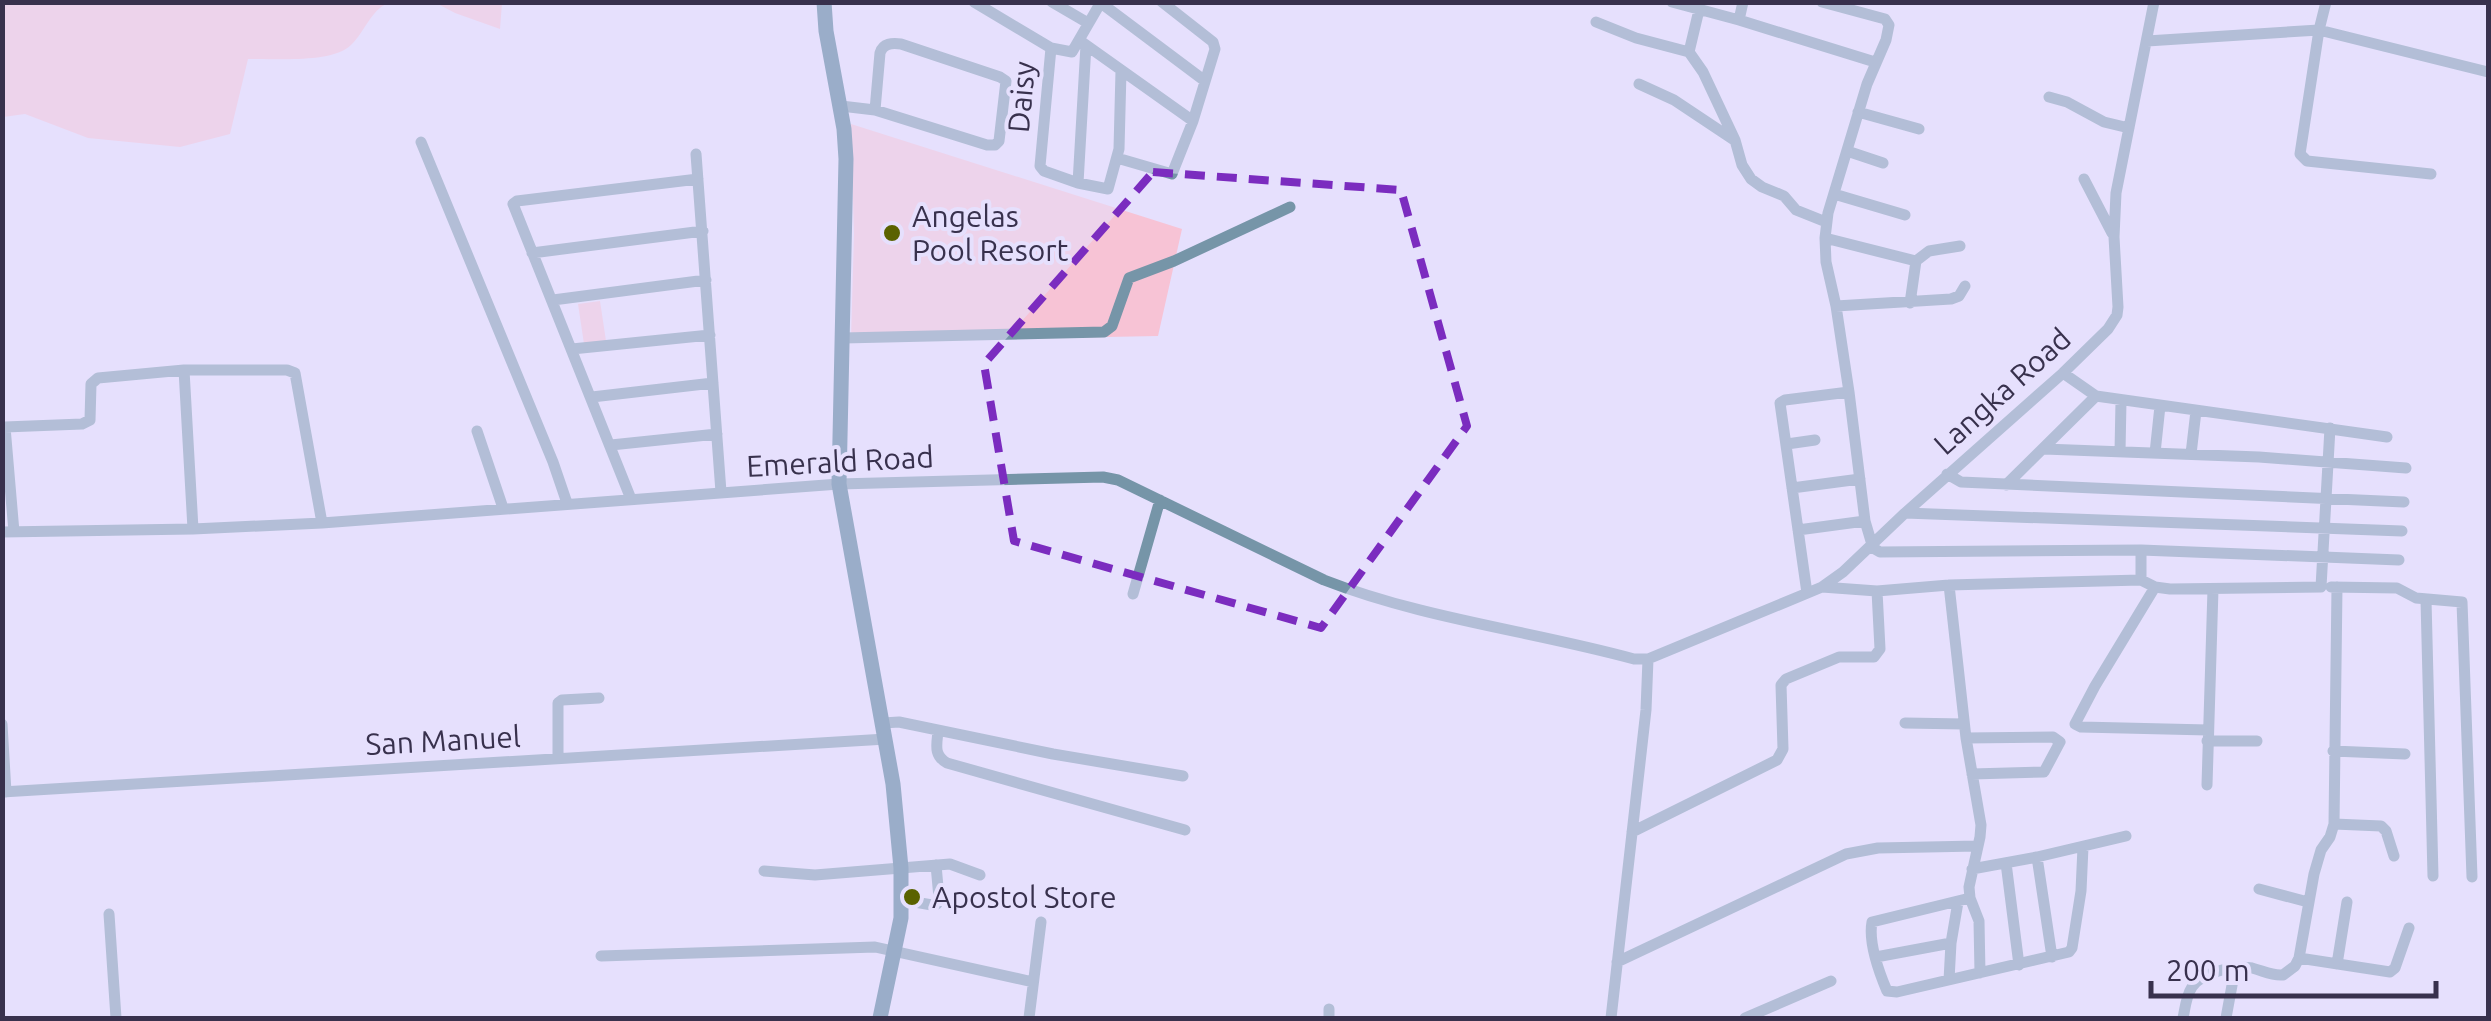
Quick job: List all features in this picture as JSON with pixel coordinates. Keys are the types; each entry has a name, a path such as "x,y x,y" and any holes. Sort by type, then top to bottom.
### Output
{"street":[{"path":"824,2 846,176 839,484 897,809 901,868 896,950 880,1018"},
{"name":"Daisy","path":"974,2 1050,48 1040,166 1078,183"},
{"path":"1052,2 1088,23"},
{"path":"1117,158 1172,174 1205,81 1215,45 1162,2"},
{"path":"1672,2 1875,62"},
{"path":"1738,20 1743,2"},
{"path":"1822,2 1888,22 1886,40 1858,112 1834,194 1825,238 1871,546 1880,552 2141,550 2399,560"},
{"path":"2137,2 2153,5"},
{"path":"2326,2 2302,158 2431,174"},
{"path":"1122,71 1117,158 1108,188 1078,183 1082,42 1101,3 1205,81"},
{"name":"Langka Road","path":"1648,659 1822,588 1836,578 2108,329 2117,315 2118,298 2116,192 2153,5"},
{"path":"1689,52 1700,10"},
{"path":"1596,22 1689,52 1703,72 1735,140 1742,165 1756,183 1784,196 1796,210 1826,222"},
{"path":"2147,41 2319,30 2488,72"},
{"path":"1050,48 1072,52 1082,42"},
{"path":"1082,42 1192,121"},
{"path":"840,106 875,110 995,146 999,142 1006,81 901,44 888,44 880,53 875,110"},
{"path":"1640,84 1674,100 1735,140"},
{"path":"2049,98 2067,102 2104,122 2129,128"},
{"path":"1858,112 1919,129"},
{"path":"421,142 567,503"},
{"path":"1847,151 1883,163"},
{"path":"696,154 721,492"},
{"path":"631,499 514,206 516,201 698,179"},
{"path":"2084,179 2114,237"},
{"path":"1834,194 1905,215"},
{"path":"843,338 1104,332 1112,326 1129,278 1290,206"},
{"path":"532,252 702,231"},
{"path":"1825,238 1916,261"},
{"path":"1910,303 1916,261 1929,250 1960,246"},
{"path":"553,300 706,280"},
{"path":"1836,306 1955,298 1965,286"},
{"path":"572,349 710,335"},
{"path":"184,370 193,529"},
{"path":"8,532 4,427 82,424 90,420 91,384 98,378 184,370 295,373 322,523"},
{"path":"2063,372 2096,396 2387,437"},
{"path":"592,397 713,382"},
{"path":"1806,593 1781,401 1849,392"},
{"path":"2006,485 2096,396"},
{"path":"2120,452 2121,401"},
{"path":"2155,453 2160,406"},
{"path":"2191,454 2196,410"},
{"path":"2322,586 2330,428"},
{"path":"477,431 503,508"},
{"path":"611,445 717,434"},
{"path":"1787,444 1816,440"},
{"path":"2044,448 2406,468"},
{"path":"1947,474 1961,482 2006,485 2404,502"},
{"name":"Emerald Road","path":"8,532 322,523 839,484 1104,477 1118,480 1314,575 1370,596 1634,659 1648,659"},
{"path":"1792,488 1860,479"},
{"path":"1133,594 1160,500"},
{"path":"1905,513 2402,531"},
{"path":"1798,530 1865,521"},
{"path":"2141,550 2141,580"},
{"path":"1822,588 1876,591 2141,580 2170,589 2397,588 2426,600 2459,600 2472,877"},
{"path":"1949,585 1965,731 1981,826 1951,943 1949,980"},
{"path":"2155,586 2075,724 2257,742"},
{"path":"2183,1018 2192,986 2204,977 2234,968 2283,976 2299,958 2321,850 2334,824 2337,587"},
{"path":"2207,785 2213,589"},
{"path":"1632,832 1777,760 1783,749 1781,685 1786,678 1839,657 1874,657 1880,649 1876,591"},
{"path":"2426,600 2433,876"},
{"path":"1611,1018 1646,710 1648,659"},
{"path":"558,758 558,702 599,698"},
{"name":"San Manuel","path":"4,792 558,758 884,731 899,722 1183,776"},
{"path":"1905,723 2053,737 2060,742 2041,773 1972,774"},
{"path":"2,724 4,792"},
{"path":"938,730 937,752 947,763 1185,830"},
{"path":"2334,750 2405,754"},
{"path":"2334,824 2381,826 2394,856"},
{"path":"1972,869 2126,836"},
{"path":"1617,962 1846,854 1878,848 1977,846"},
{"path":"1964,900 1872,922 1870,930 1885,989 1889,992 2066,953 2072,948 2083,846"},
{"path":"2037,857 2052,957"},
{"path":"2006,863 2019,965"},
{"path":"902,900 937,904 936,865"},
{"path":"764,871 815,875 956,865 980,875"},
{"path":"2258,889 2308,902"},
{"path":"1964,900 1979,921 1980,973"},
{"path":"2337,964 2347,902"},
{"path":"109,914 116,1018"},
{"path":"1029,1018 1041,922"},
{"path":"2299,958 2393,971 2409,928"},
{"path":"1876,957 1951,943"},
{"path":"600,956 865,946 1033,982"},
{"path":"2226,1018 2234,968"},
{"path":"1744,1018 1831,980"}],"highlighted area":[{"path":"1153,172 1401,190 1467,426 1321,628 1014,541 984,364"}],"shaded area":[{"path":"2,3 388,3 342,51 317,58 248,59 230,134 180,147 88,138 25,114 3,117"},
{"path":"436,3 502,3 500,29 455,13"},
{"path":"851,124 1182,229 1158,336 851,339"},
{"path":"600,301 606,341 584,344 578,304"}],"place":[{"name":"Angelas Pool Resort","path":"892,233"},
{"name":"Apostol Store","path":"912,897"}]}
